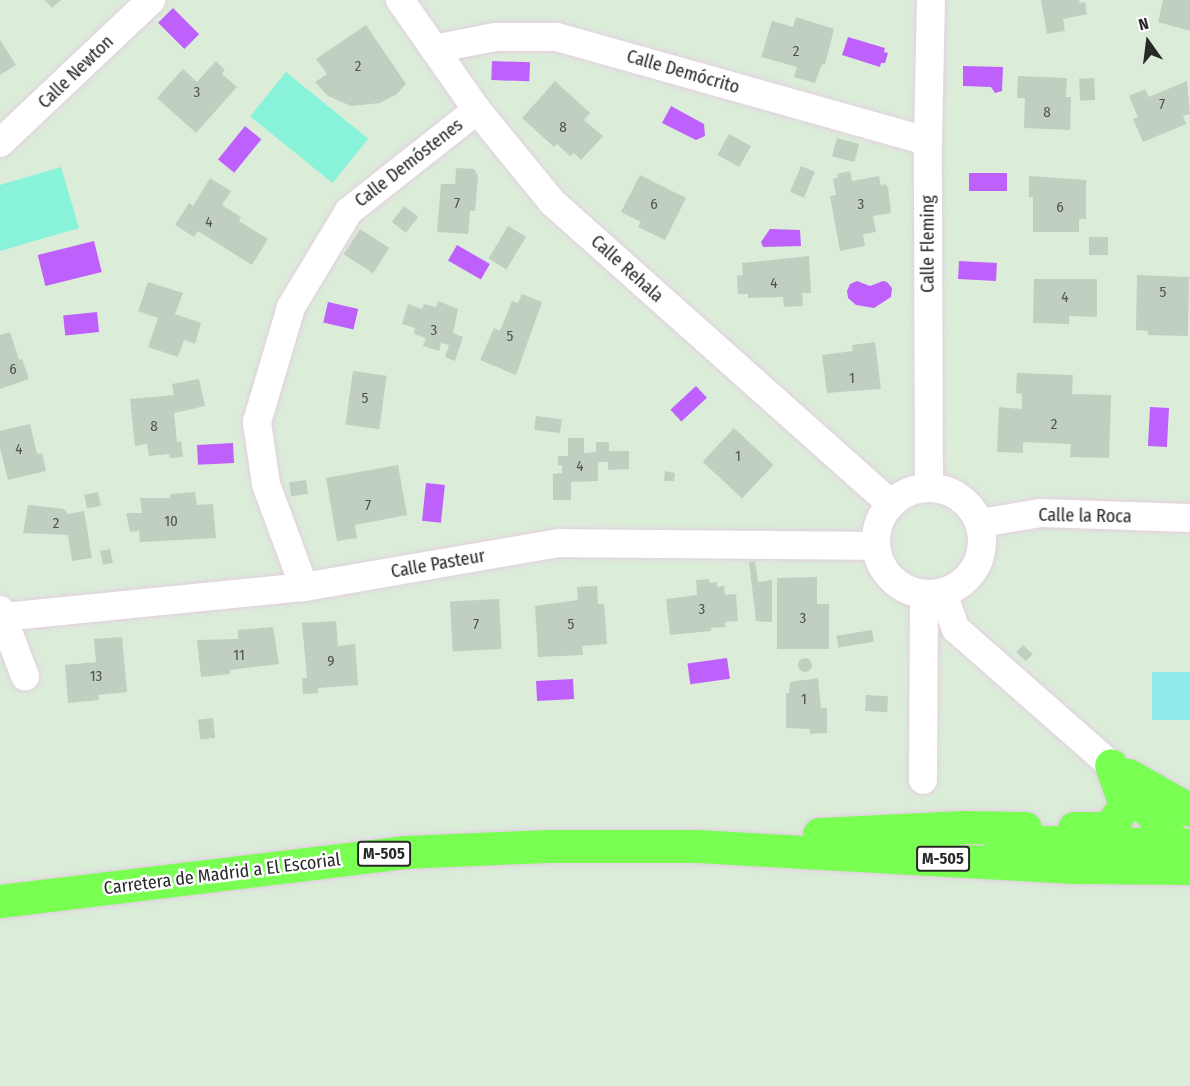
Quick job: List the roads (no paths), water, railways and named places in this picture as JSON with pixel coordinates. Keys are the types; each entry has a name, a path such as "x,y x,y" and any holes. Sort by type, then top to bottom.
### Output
{"highway":[{"path":"1111,765 1190,810"},
{"path":"778,835 962,827 1109,828 1125,805 1111,765"},
{"path":"1111,765 1187,852"},
{"name":"Carretera de Madrid a El Escorial","path":"696,846 778,835 1187,852"},
{"name":"Carretera de Madrid a El Escorial","path":"0,901 405,852 549,846 696,846 1077,867 1187,852"}],"street":[{"name":"Calle Newton","path":"0,143 151,0"},
{"name":"Calle Rehala","path":"400,0 477,110 552,202 891,504"},
{"name":"Calle Fleming","path":"930,487 928,141 931,0"},
{"name":"Calle Demócrito","path":"434,49 495,37 557,37 928,141"},
{"name":"Calle Demóstenes","path":"304,587 266,484 257,422 291,307 349,211 477,110"},
{"path":"930,487 951,492 969,505 981,523 983,546 977,567 963,584 934,595 901,588 883,569 875,546 878,523 891,504 908,492 930,487"},
{"name":"Calle la Roca","path":"981,523 1041,513 1190,518"},
{"name":"Calle Pasteur","path":"1,614 304,587 558,543 875,546"},
{"path":"934,595 956,629 1111,765"},
{"path":"923,780 934,595"},
{"path":"1,614 25,676"}]}
